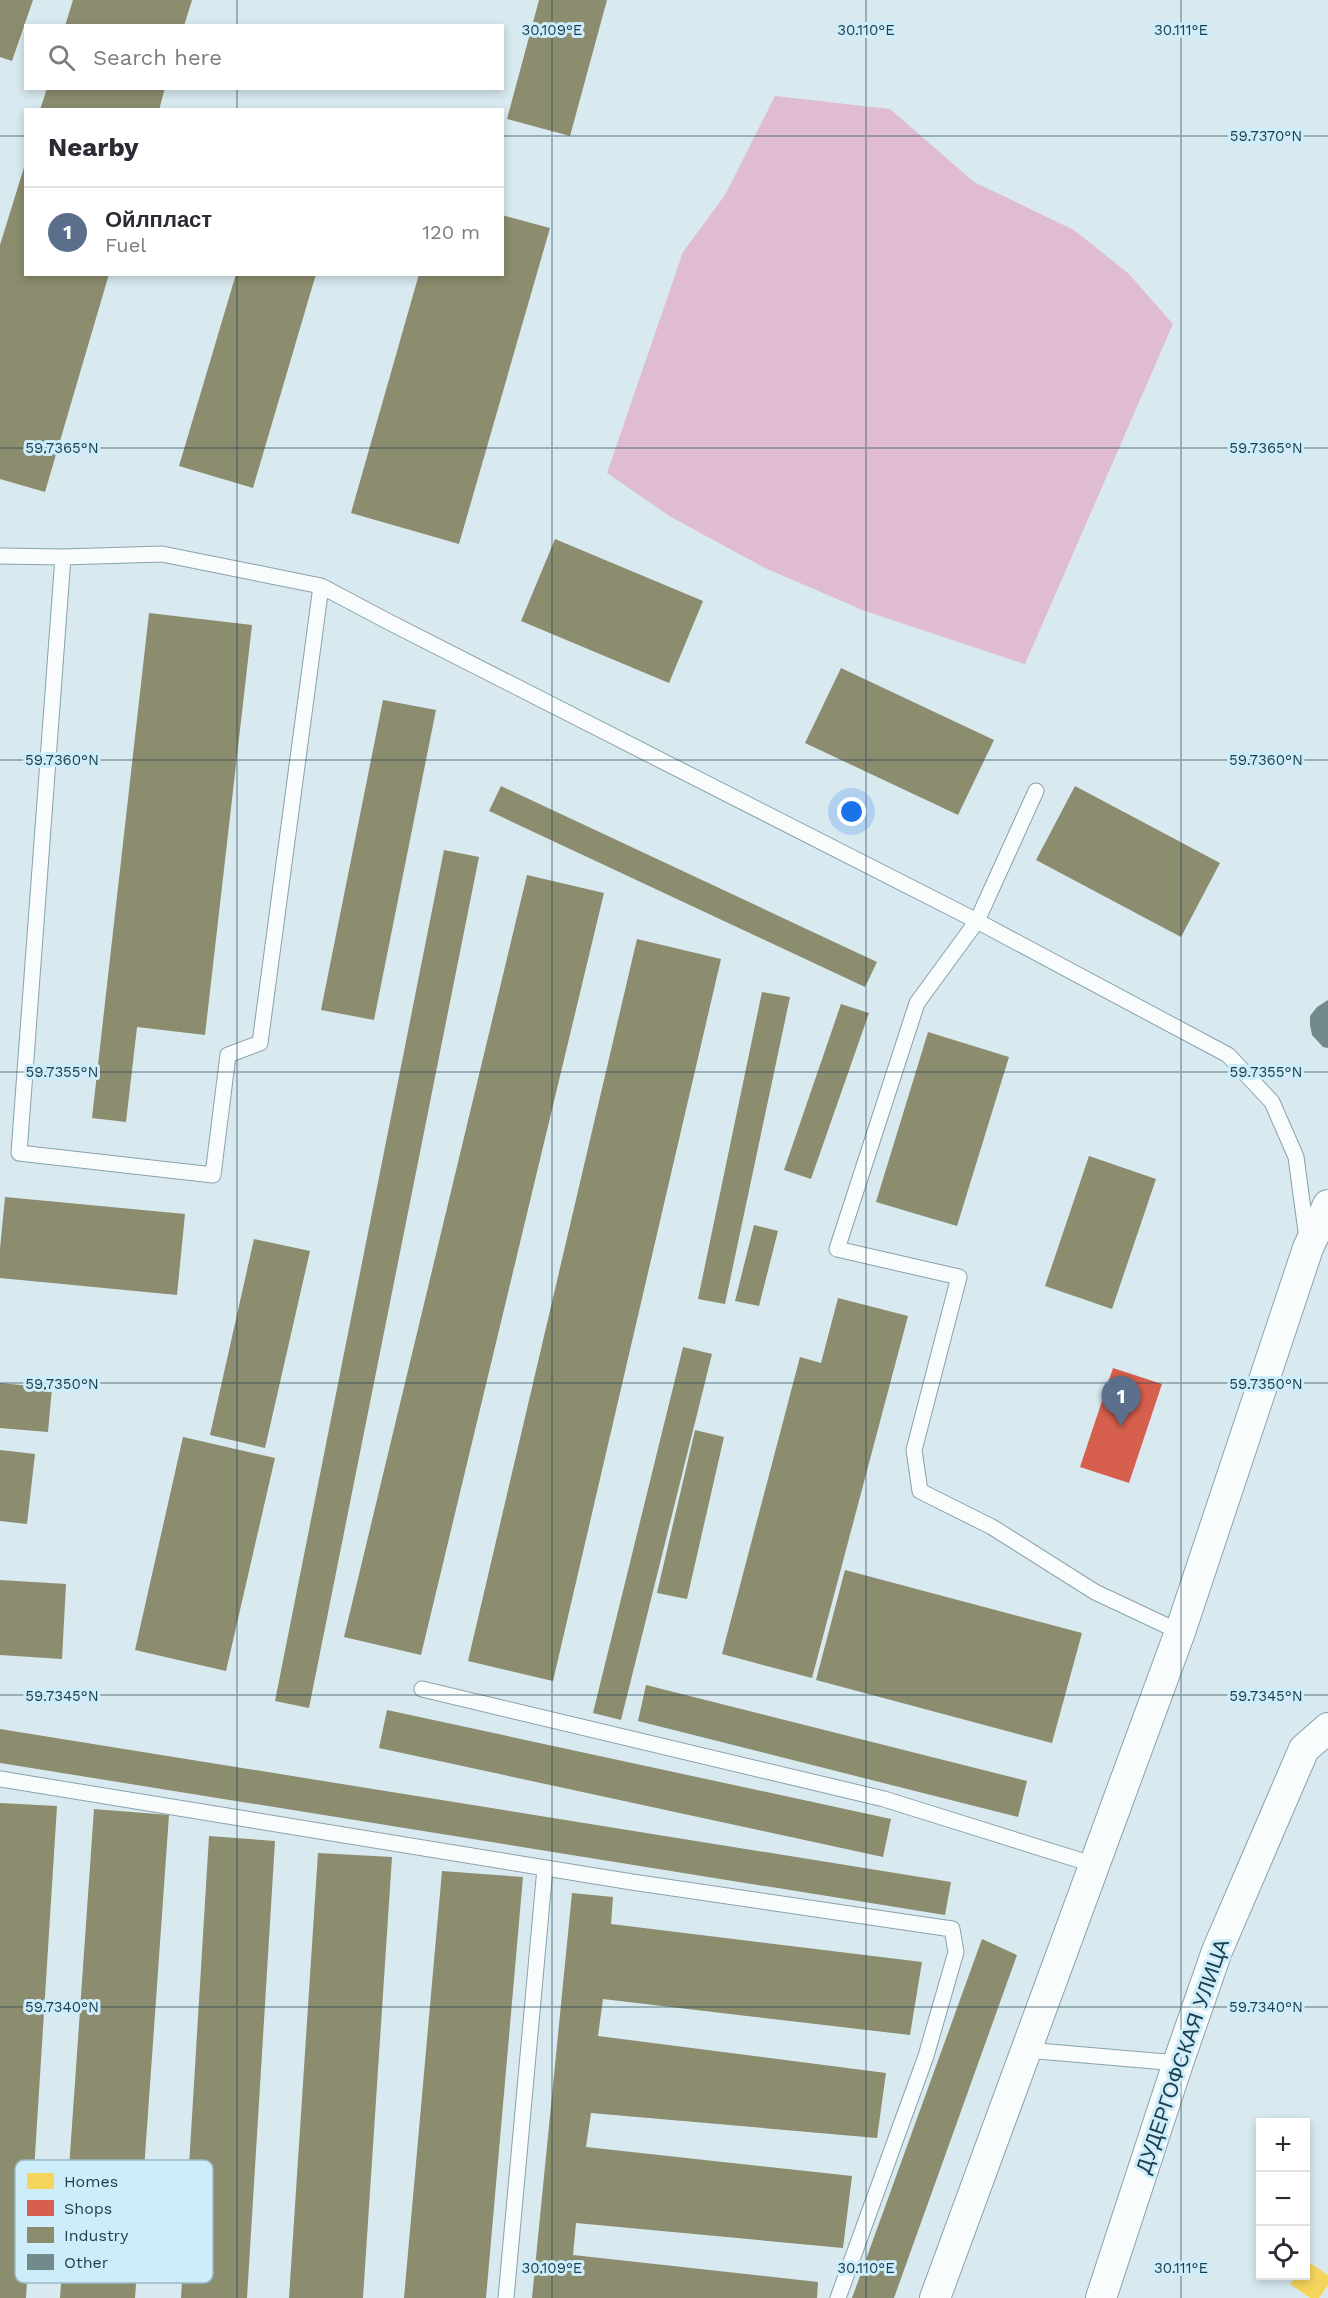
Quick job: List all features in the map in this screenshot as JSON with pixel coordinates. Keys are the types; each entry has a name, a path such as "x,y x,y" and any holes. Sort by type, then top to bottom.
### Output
{"street":[{"path":"935,2298 1180,1632 1308,1248 1328,1205"},
{"name":"ДУДЕРГОФСКАЯ УЛИЦА","path":"1101,2298 1217,1951 1304,1749 1328,1728"}],"lane":[{"path":"0,556 162,554 321,586 977,921 1228,1055 1272,1102 1296,1157 1308,1248"},
{"path":"63,557 19,1153 213,1174 228,1055 260,1043 321,586"},
{"path":"1036,791 977,921 917,1003 837,1249 959,1277 914,1450 920,1491 992,1527 1095,1592 1180,1632"},
{"path":"422,1689 884,1800 1095,1865"},
{"path":"0,1779 545,1868 952,1929 956,1952 926,2056 838,2298"},
{"path":"507,2298 545,1868"},
{"path":"1026,2050 1178,2063"}],"shaded area":[{"path":"775,96 890,109 974,182 1074,230 1129,274 1173,324 1025,664 865,611 765,568 671,517 607,473 683,252 725,195"}],"building: Homes":[{"path":"1310,2263 1328,2275 1328,2285 1319,2298 1310,2298 1290,2284 1294,2280 1310,2280"}],"building: Shops":[{"path":"1113,1368 1162,1384 1129,1483 1080,1467"}],"building: Industry":[{"path":"0,0 33,0 12,61 0,57"},
{"path":"73,0 192,0 185,24 66,24"},
{"path":"539,0 607,0 570,136 507,119"},
{"path":"46,90 164,90 160,108 41,108"},
{"path":"24,167 24,276 108,276 45,492 0,479 0,245"},
{"path":"504,216 550,228 459,544 351,513 418,276 504,276"},
{"path":"235,276 315,276 253,488 179,466"},
{"path":"555,539 703,601 669,683 521,621"},
{"path":"149,613 252,625 205,1035 137,1027 126,1122 92,1118"},
{"path":"841,668 994,740 958,815 805,743"},
{"path":"383,700 436,710 374,1020 321,1010"},
{"path":"501,786 877,962 865,987 489,811"},
{"path":"1075,786 1220,863 1181,937 1036,860"},
{"path":"444,850 479,857 309,1708 275,1701"},
{"path":"527,875 604,893 421,1655 344,1637"},
{"path":"637,939 721,959 553,1681 468,1661"},
{"path":"762,992 790,997 725,1304 698,1299"},
{"path":"841,1004 869,1013 811,1179 784,1170"},
{"path":"928,1032 1009,1057 957,1226 876,1202"},
{"path":"1089,1156 1156,1179 1112,1309 1045,1286"},
{"path":"5,1197 185,1214 177,1295 0,1278"},
{"path":"754,1225 778,1231 759,1306 735,1301"},
{"path":"254,1239 310,1251 265,1448 210,1435"},
{"path":"838,1298 908,1316 812,1678 722,1654 800,1357 821,1363"},
{"path":"683,1347 712,1354 621,1720 593,1713"},
{"path":"0,1383 52,1388 48,1432 0,1428"},
{"path":"695,1430 724,1437 687,1599 657,1593"},
{"path":"183,1437 275,1458 226,1671 135,1650"},
{"path":"0,1450 35,1454 27,1524 0,1521"},
{"path":"845,1570 1082,1633 1052,1743 816,1680"},
{"path":"0,1580 66,1584 62,1659 0,1655"},
{"path":"646,1685 1027,1781 1018,1817 638,1721"},
{"path":"387,1710 891,1819 883,1857 379,1748"},
{"path":"0,1729 951,1882 945,1915 0,1763"},
{"path":"0,1803 57,1806 35,2160 15,2160 15,2283 27,2283 26,2298 0,2298"},
{"path":"94,1809 169,1815 145,2160 70,2160"},
{"path":"209,1836 275,1841 247,2298 181,2298 182,2283 213,2283 213,2160 189,2160"},
{"path":"318,1853 392,1857 363,2298 289,2298"},
{"path":"442,1871 523,1877 486,2298 404,2298"},
{"path":"572,1893 613,1897 611,1924 922,1962 910,2035 603,1999 598,2036 886,2073 877,2138 591,2113 586,2147 852,2176 843,2248 576,2223 573,2255 818,2282 817,2298 532,2298"},
{"path":"982,1939 1017,1955 894,2298 852,2298"},
{"path":"61,2283 136,2283 135,2298 60,2298"}],"building: Other":[{"path":"1328,1000 1328,1048 1323,1047 1312,1035 1310,1016 1317,1007"}],"place":[{"name":"Ойлпласт","path":"1121,1426"}]}
